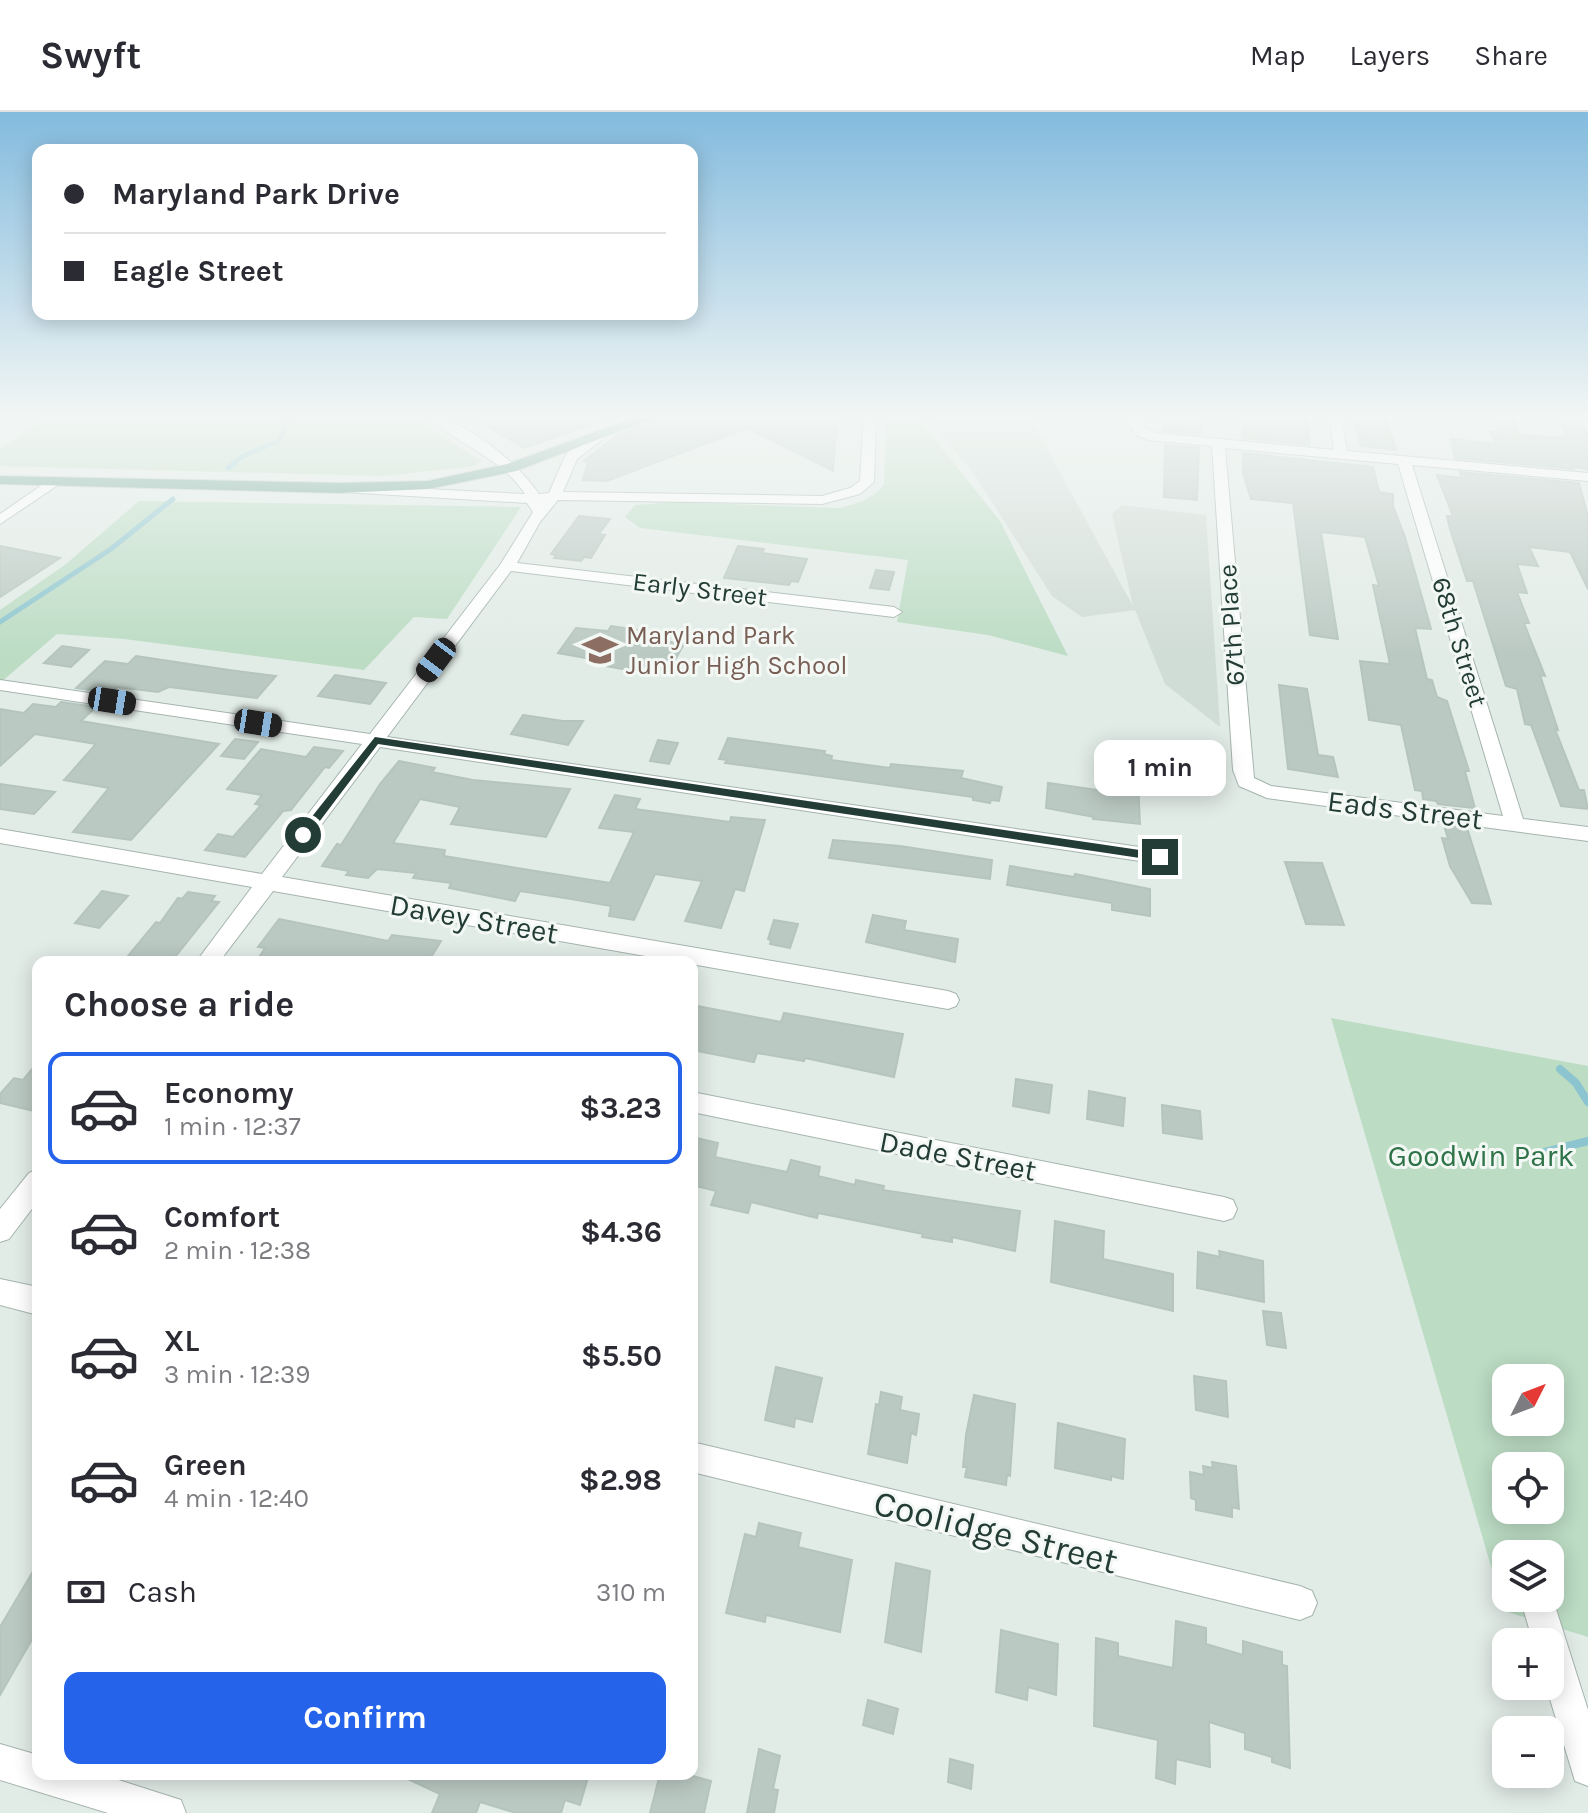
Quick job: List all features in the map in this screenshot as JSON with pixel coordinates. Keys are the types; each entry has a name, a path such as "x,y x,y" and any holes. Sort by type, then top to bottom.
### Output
{"street":[{"path":"0,520 36,495"},
{"path":"470,495 535,499 554,496 802,500 843,495"},
{"path":"532,495 535,499 534,520"},
{"name":"67th Place","path":"1222,495 1241,760"},
{"name":"68th Street","path":"1415,495 1515,824"},
{"path":"212,956 507,566 534,520 554,496"},
{"name":"Early Street","path":"507,566 894,612"},
{"path":"0,685 1160,857"},
{"name":"Eads Street","path":"1241,760 1246,782 1260,790 1588,834"},
{"name":"Davey Street","path":"0,836 692,956"},
{"name":"Davey Street","path":"698,957 948,1000"},
{"name":"Dade Street","path":"698,1103 1224,1209"},
{"path":"0,1230 32,1189"},
{"path":"0,1292 32,1300"},
{"name":"Coolidge Street","path":"698,1458 1300,1603"},
{"path":"1541,1612 1588,1768"},
{"path":"0,1762 32,1772"},
{"path":"59,1780 168,1813"}],"shaded area":[{"path":"988,495 1072,495 1133,606 1112,514 1122,505 1206,515 1220,727 1165,684 1135,610 1082,617 1052,596"}],"green space":[{"path":"980,495 1000,521 1068,656 988,635 897,622 908,560 640,528 625,517 635,505 675,502 839,508 870,497"},
{"path":"139,501 521,507 447,619 414,617 364,670 124,639 57,634 0,683 0,610 66,564"},
{"name":"Goodwin Park","path":"1331,1018 1588,1066 1588,1637 1507,1612 1564,1612 1564,1540 1492,1540 1492,1570"}],"building":[{"path":"1164,495 1197,495 1197,500"},
{"path":"1250,495 1393,495 1393,506 1431,629 1415,628 1427,679 1432,680 1437,697 1447,701 1469,771 1465,771 1475,808 1423,799 1422,791 1415,790 1401,725 1369,720 1360,661 1390,664 1373,585 1379,586 1365,537 1321,532 1338,639 1310,635 1293,503 1251,499"},
{"path":"1445,495 1582,495 1588,516 1588,589 1570,552 1529,547 1538,566 1517,564 1527,593 1517,592 1529,623 1524,623 1545,676 1540,675 1558,730 1555,729 1579,790 1584,790 1588,809 1561,806 1531,725 1525,724 1517,689 1506,686 1473,581 1467,581 1450,529 1447,516 1453,516"},
{"path":"579,516 610,519 599,534 605,535 591,558 584,557 581,561 554,558 556,555 551,554"},
{"path":"0,546 60,558 0,597"},
{"path":"738,546 764,549 762,553 807,559 798,582 791,581 789,585 724,578"},
{"path":"876,570 894,572 889,590 870,588"},
{"path":"611,626 650,632 648,635 666,638 664,641 684,644 672,665 653,662 650,667 632,664 628,670 588,663 591,659 558,653 576,628 608,631"},
{"path":"62,646 89,650 71,667 44,663"},
{"path":"136,656 276,676 257,698 169,687 158,692 117,687 111,693 76,688 105,661 128,664"},
{"path":"335,675 386,683 370,704 318,696"},
{"path":"1279,685 1307,689 1318,755 1333,757 1338,777 1288,769"},
{"path":"61,702 96,707 81,721 219,744 131,840 73,832 109,788 64,780 96,744 35,734 0,766 0,709 24,713 33,704 56,707"},
{"path":"523,715 583,721 568,745 511,734"},
{"path":"728,738 825,751 824,754 832,756 831,760 890,768 891,764 963,771 961,778 1002,787 999,801 991,800 990,803 973,800 973,797 725,763 727,760 719,759"},
{"path":"235,739 258,742 244,759 221,756"},
{"path":"658,740 678,743 669,764 650,761"},
{"path":"314,747 343,751 329,768 325,767 291,810 283,811 245,857 205,850 218,834 233,837 261,805 255,804 262,795 227,789 261,749 306,757"},
{"path":"399,761 435,768 432,772 473,780 570,789 546,837 451,824 460,807 420,799 393,843 445,850 444,856 610,883 634,832 599,828 615,795 640,799 635,809 730,822 731,817 765,820 744,891 735,889 721,928 685,921 702,881 655,874 634,920 609,916 611,906 571,899 520,891 515,901 449,888 451,883 413,878 416,873 377,869 368,878 346,875 349,871 322,866 337,844 341,845 380,784"},
{"path":"1118,778 1138,781 1140,824 1093,819 1046,808 1048,783 1118,793"},
{"path":"0,784 55,792 34,814 0,809"},
{"path":"1444,825 1467,828 1491,904 1472,903 1450,866 1442,838 1448,839"},
{"path":"833,840 900,846 992,860 990,879 829,858"},
{"path":"1285,862 1322,863 1344,925 1306,924"},
{"path":"1010,866 1074,877 1075,874 1150,889 1150,916 1112,910 1112,903 1007,885"},
{"path":"102,891 128,896 99,928 75,923"},
{"path":"188,892 215,896 211,901 219,902 176,956 128,956 156,922 160,923 178,898 182,899"},
{"path":"873,915 906,921 904,930 958,939 955,962 866,942"},
{"path":"279,919 388,941 392,935 441,941 432,956 260,956 265,948 258,947"},
{"path":"774,920 798,924 790,948 770,944 771,940 768,939"},
{"path":"698,1006 781,1022 784,1013 903,1034 894,1077 805,1058 804,1061 757,1053 754,1062 698,1051"},
{"path":"32,1069 32,1111 0,1103 0,1094 14,1078 23,1080"},
{"path":"1016,1079 1052,1085 1049,1113 1013,1106"},
{"path":"1089,1091 1125,1098 1123,1126 1087,1119"},
{"path":"1162,1105 1200,1111 1202,1139 1163,1133"},
{"path":"698,1138 718,1143 715,1157 787,1172 791,1160 820,1167 818,1176 855,1185 856,1180 884,1186 883,1190 1020,1211 1015,1251 952,1237 952,1242 922,1237 923,1234 818,1213 817,1218 751,1202 748,1213 711,1205 716,1191 698,1186"},
{"path":"1055,1221 1104,1231 1103,1259 1173,1274 1173,1311 1051,1282"},
{"path":"1219,1251 1263,1261 1264,1302 1197,1288 1198,1252 1220,1257"},
{"path":"1263,1311 1281,1313 1286,1348 1267,1345"},
{"path":"776,1367 822,1378 812,1422 795,1418 794,1427 765,1420"},
{"path":"1194,1376 1226,1381 1228,1417 1196,1410"},
{"path":"881,1392 902,1397 900,1410 919,1414 916,1435 911,1433 907,1463 868,1454 876,1404 879,1405"},
{"path":"974,1395 1015,1404 1010,1476 1007,1475 1006,1485 965,1477 966,1435"},
{"path":"1058,1423 1125,1439 1123,1479 1111,1476 1111,1480 1055,1468"},
{"path":"1212,1462 1236,1466 1239,1509 1232,1507 1232,1517 1196,1510 1196,1500 1191,1498 1190,1472 1204,1475 1203,1466 1213,1468"},
{"path":"759,1523 801,1533 798,1547 852,1560 840,1632 766,1615 765,1622 726,1613 745,1534 756,1537"},
{"path":"896,1563 930,1571 921,1652 885,1642"},
{"path":"32,1573 32,1639 0,1695 0,1627"},
{"path":"1176,1621 1206,1628 1206,1644 1243,1655 1243,1641 1282,1652 1282,1665 1287,1666 1290,1768 1272,1762 1272,1757 1245,1749 1245,1733 1209,1722 1210,1767 1176,1759 1175,1784 1156,1778 1158,1740 1094,1726 1096,1638 1118,1643 1118,1656 1173,1668"},
{"path":"1001,1630 1058,1644 1056,1695 1028,1687 1027,1700 996,1692"},
{"path":"868,1700 898,1709 893,1734 863,1725"},
{"path":"759,1749 780,1756 773,1789 778,1790 774,1813 747,1813"},
{"path":"950,1759 973,1765 971,1789 948,1782"},
{"path":"698,1777 711,1781 704,1813 650,1813 658,1780 698,1780"},
{"path":"410,1780 587,1780 580,1805 565,1800 561,1813 516,1813 480,1802 476,1813 432,1813 440,1794"}],"waterway":[{"path":"0,622 111,549 173,499"},
{"path":"1560,1069 1576,1083 1588,1102"},
{"path":"1525,1157 1588,1141"}],"place":[{"name":"Maryland Park Junior High School","path":"600,650"}],"route":[{"path":"303,835 375,740 1160,857"}]}
